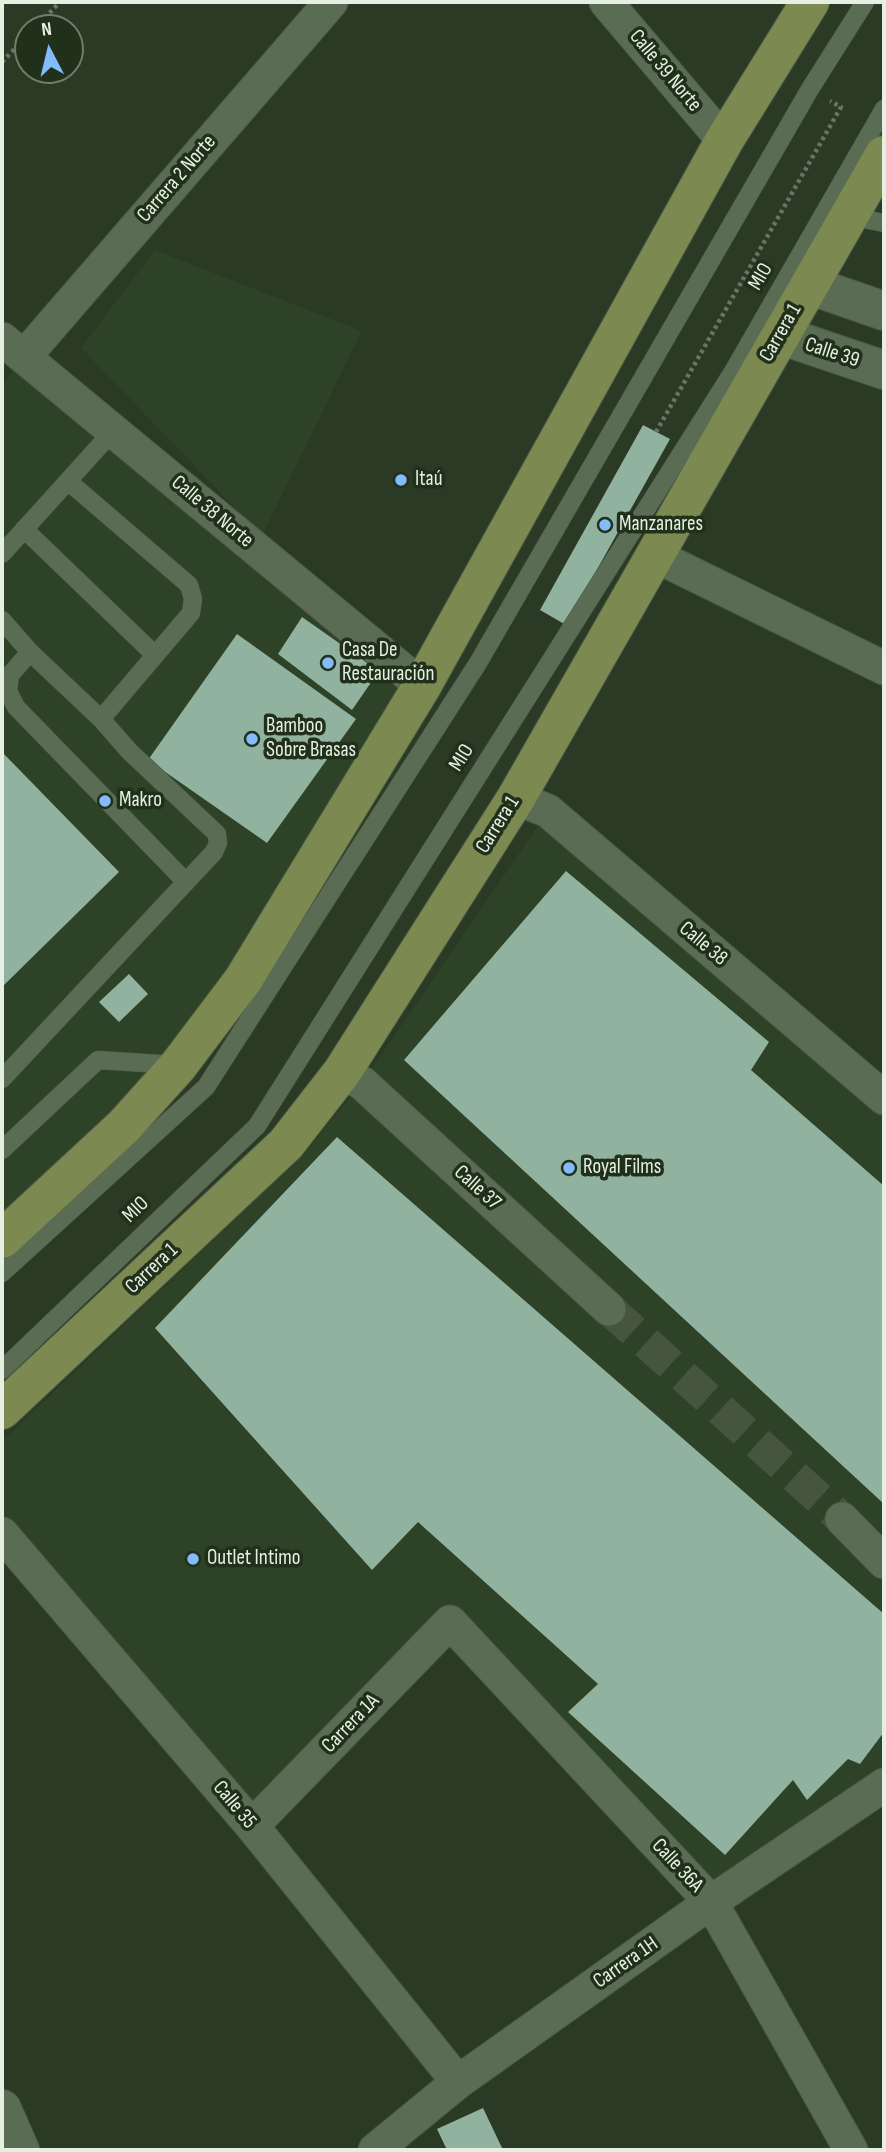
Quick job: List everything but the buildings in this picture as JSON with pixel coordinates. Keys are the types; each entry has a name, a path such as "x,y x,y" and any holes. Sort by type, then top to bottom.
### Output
{"main road":[{"path":"2,1240 124,1126 178,1066 243,981 422,686 724,141 810,2"},
{"name":"Carrera 1","path":"2,1410 286,1144 342,1072 516,798 809,285 866,220 884,155"}],"street":[{"name":"Carrera 2 Norte","path":"13,348 331,2"},
{"name":"Calle 39 Norte","path":"606,2 724,141"},
{"path":"809,285 884,311"},
{"name":"Calle 39","path":"780,335 884,370"},
{"name":"Calle 38 Norte","path":"13,348 422,686"},
{"path":"654,555 884,668"},
{"name":"Calle 38","path":"516,798 548,811 884,1098"},
{"name":"Calle 37","path":"342,1072 362,1083 609,1309"},
{"path":"842,1519 884,1562"},
{"name":"Calle 35","path":"6,1543 252,1826 458,2082"},
{"name":"Carrera 1A","path":"252,1826 450,1622"},
{"name":"Calle 36A","path":"450,1622 711,1902 851,2150"},
{"name":"Carrera 1H","path":"374,2150 412,2137 458,2082 711,1902 884,1785"},
{"path":"2,2109 20,2150"}],"lane":[{"name":"MIO","path":"2,1273 206,1087 478,663 810,89 864,2"},
{"name":"MIO","path":"2,1370 257,1126 734,370 884,109"},
{"path":"2,554 113,431"},
{"path":"69,482 189,585 193,599 191,613 101,719"},
{"path":"24,529 154,654"},
{"path":"2,620 30,652 101,719 129,751 217,834 218,843 214,852 2,1079"},
{"path":"30,652 10,675 8,691 16,708 185,881"},
{"path":"5,1142 98,1060 178,1066"}],"path":[{"path":"656,432 841,107"}],"shaded area":[{"path":"155,250 362,331 262,536 81,348"},
{"name":"Makro","path":"24,357 422,686 243,980 2,1239 2,385","holes":["237,635 356,719 267,843 148,760"]},
{"path":"548,811 884,1098 884,1785 711,1902 450,1622 252,1826 2,1534 2,1441 303,1155 362,1083"}],"tunnel":[{"path":"609,1309 842,1519"}],"place":[{"name":"Itaú","path":"401,480"},
{"name":"Manzanares","path":"605,525"},
{"name":"Casa De Restauración","path":"328,663"},
{"name":"Bamboo Sobre Brasas","path":"252,739"},
{"name":"Makro","path":"105,801"},
{"name":"Royal Films","path":"569,1168"},
{"name":"Outlet Intimo","path":"193,1559"}]}
